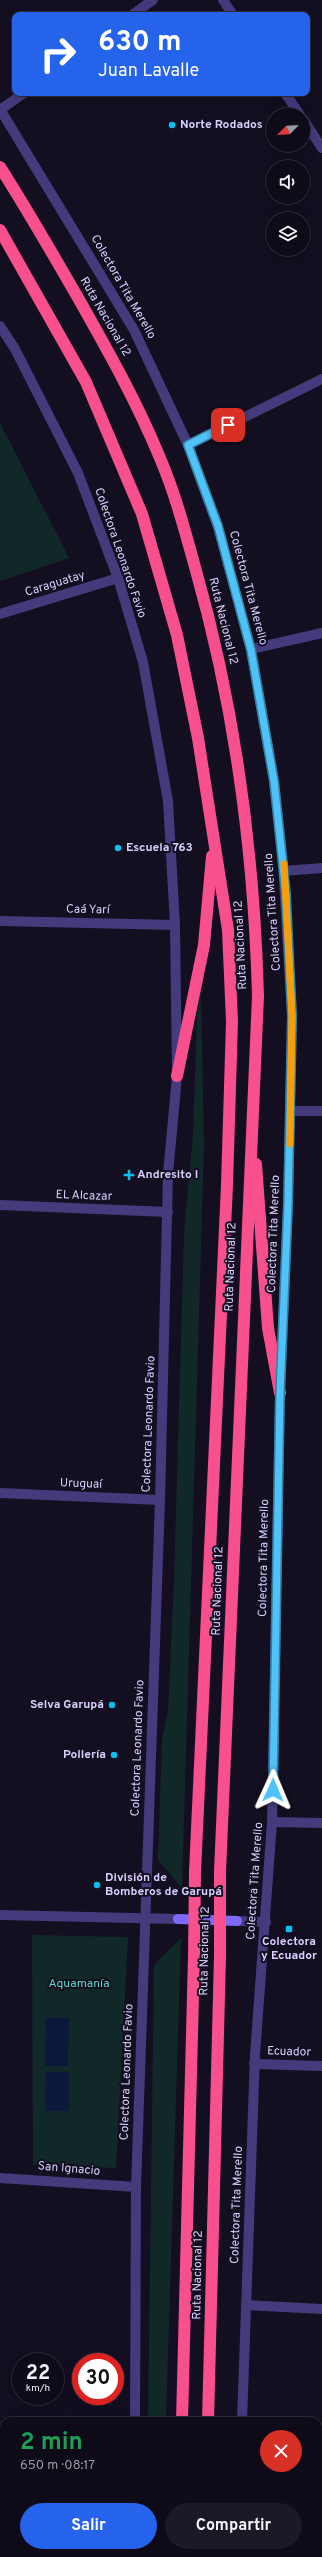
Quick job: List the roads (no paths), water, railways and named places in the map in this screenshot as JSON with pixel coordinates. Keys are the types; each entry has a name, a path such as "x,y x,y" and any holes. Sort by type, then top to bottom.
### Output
{"highway":[{"name":"Ruta Nacional 12","path":"0,167 30,215 114,361 160,458 184,530 211,623 235,736 256,924 258,996 252,1106 220,1872 220,1956 208,2417"},
{"name":"Ruta Nacional 12","path":"0,230 86,382 142,514 177,635 214,831 228,930 232,1021 227,1185 195,1872 182,2417"},
{"path":"177,1076 204,945 214,831"},
{"path":"252,1106 268,1328 280,1393"}],"street":[{"path":"136,12 153,0"},
{"path":"223,0 231,12"},
{"path":"0,110 20,96"},
{"path":"287,96 295,108"},
{"name":"Colectora Tita Merello","path":"0,110 134,330 188,445 218,526 251,650 274,781 284,871 292,1016 280,1393 272,1822 266,1922 254,2064 242,2417"},
{"path":"310,130 322,148"},
{"name":"Colectora Leonardo Favio","path":"0,326 15,349 78,473 118,578 143,662 166,788 175,925 177,1076 168,1174 160,1500 136,2187 134,2417"},
{"path":"188,445 322,379"},
{"name":"Caraguatay","path":"0,614 118,578"},
{"path":"251,650 322,633"},
{"path":"284,871 322,868"},
{"name":"Caá Yarí","path":"0,921 175,925"},
{"path":"290,1111 322,1111"},
{"name":"EL Alcazar","path":"0,1205 168,1212"},
{"name":"Uruguaí","path":"0,1493 160,1500"},
{"path":"272,1822 322,1823"},
{"path":"0,1915 145,1920 238,1920 266,1922"},
{"name":"Ecuador","path":"254,2064 322,2066"},
{"name":"San Ignacio","path":"0,2178 136,2187"},
{"path":"246,2305 322,2309"}],"water":[{"path":"46,2018 69,2018 68,2066 45,2066"},
{"path":"46,2072 69,2072 69,2111 45,2111"}],"place":[{"name":"Norte Rodados","path":"172,125"},
{"name":"Escuela 763","path":"118,848"},
{"name":"Andresito I","path":"129,1175"},
{"name":"Selva Garupá","path":"112,1705"},
{"name":"Pollería","path":"114,1755"},
{"name":"División de Bomberos de Garupá","path":"97,1885"},
{"name":"Colectora y Ecuador","path":"289,1929"}],"park label":[{"name":"Aquamanía","path":"79,1984"}]}
